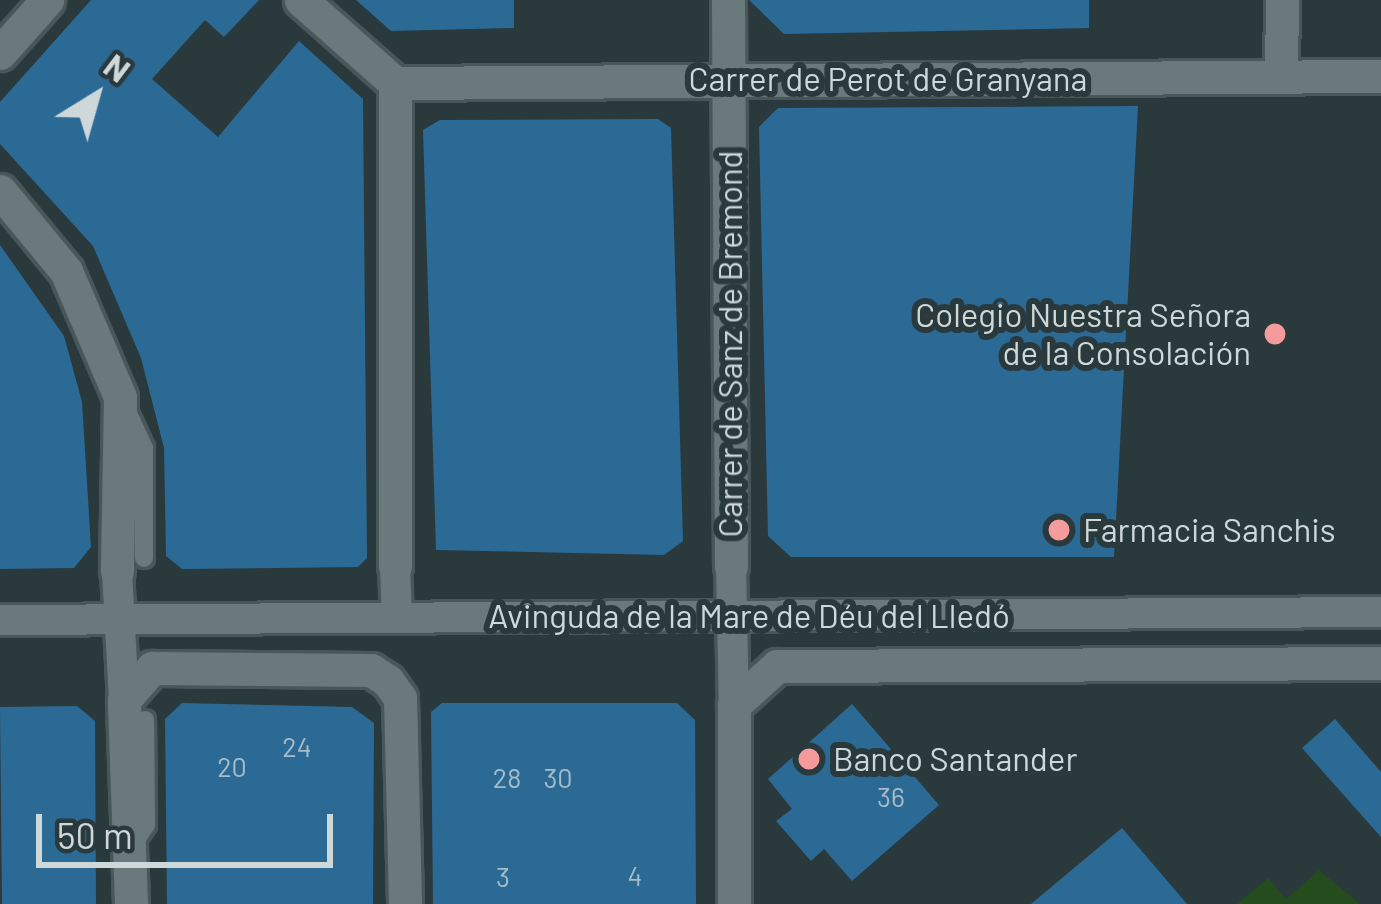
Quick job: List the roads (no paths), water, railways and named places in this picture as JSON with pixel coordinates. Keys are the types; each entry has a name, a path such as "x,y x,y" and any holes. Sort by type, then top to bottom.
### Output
{"street":[{"path":"0,53 46,0"},
{"path":"301,0 394,82 397,618"},
{"name":"Carrer de Sanz de Bremond","path":"728,0 734,705"},
{"path":"1281,77 1282,0"},
{"name":"Carrer de Perot de Granyana","path":"394,82 1381,76"},
{"path":"0,191 66,271 120,398 131,565 116,620 135,710 130,904"},
{"name":"Avinguda de la Mare de Déu del Lledó","path":"0,620 1381,612"},
{"name":"Avinguda de la Mare de Déu del Lledó","path":"734,705 776,667 1164,674 1381,663"},
{"path":"135,710 152,668 371,670 400,698 405,904"},
{"path":"734,705 734,904"}],"place":[{"name":"Colegio Nuestra Señora de la Consolación","path":"1275,334"},
{"name":"Farmacia Sanchis","path":"1059,530"},
{"name":"Banco Santander","path":"809,759"}]}
